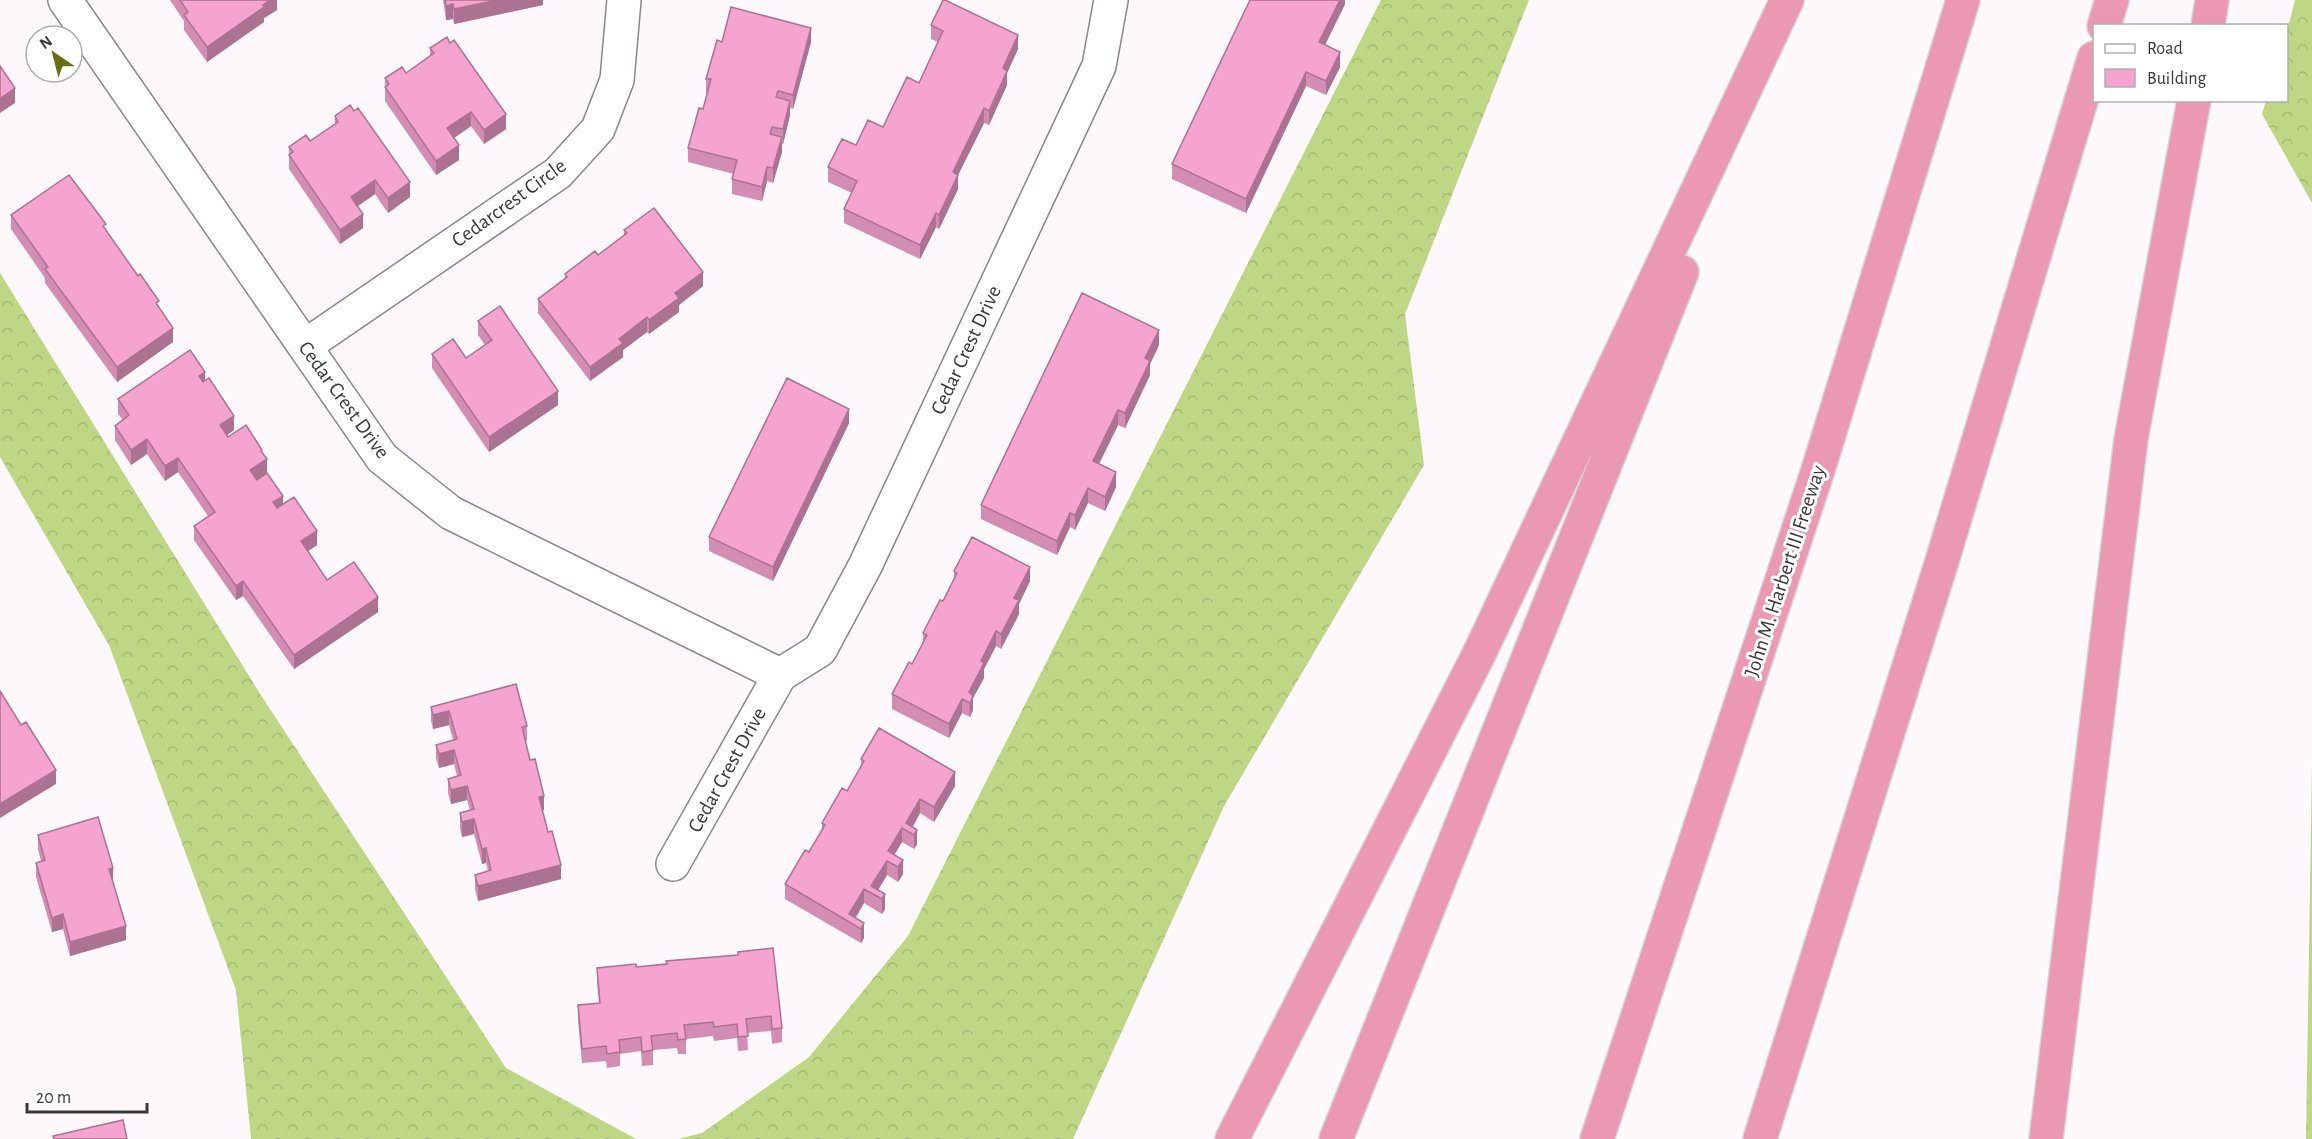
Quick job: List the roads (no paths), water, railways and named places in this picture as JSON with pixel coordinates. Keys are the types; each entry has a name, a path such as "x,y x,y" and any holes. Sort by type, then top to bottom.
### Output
{"highway":[{"path":"1232,1139 1480,652 1789,0"},
{"path":"1336,1139 1789,0"},
{"name":"John M. Harbert III Freeway","path":"1597,1139 1818,470 1963,0"},
{"path":"2105,24 2112,0"},
{"path":"2208,24 2212,0"},
{"path":"1760,1139 1939,573 2093,61"},
{"path":"2046,1139 2131,439 2194,102"}],"street":[{"name":"Cedar Crest Drive","path":"65,0 382,458 451,513 780,675"},
{"name":"Cedarcrest Circle","path":"305,346 558,174 598,129 617,80 624,0"},
{"name":"Cedar Crest Drive","path":"673,864 780,675 820,650 866,566 1099,66 1111,0"}]}
